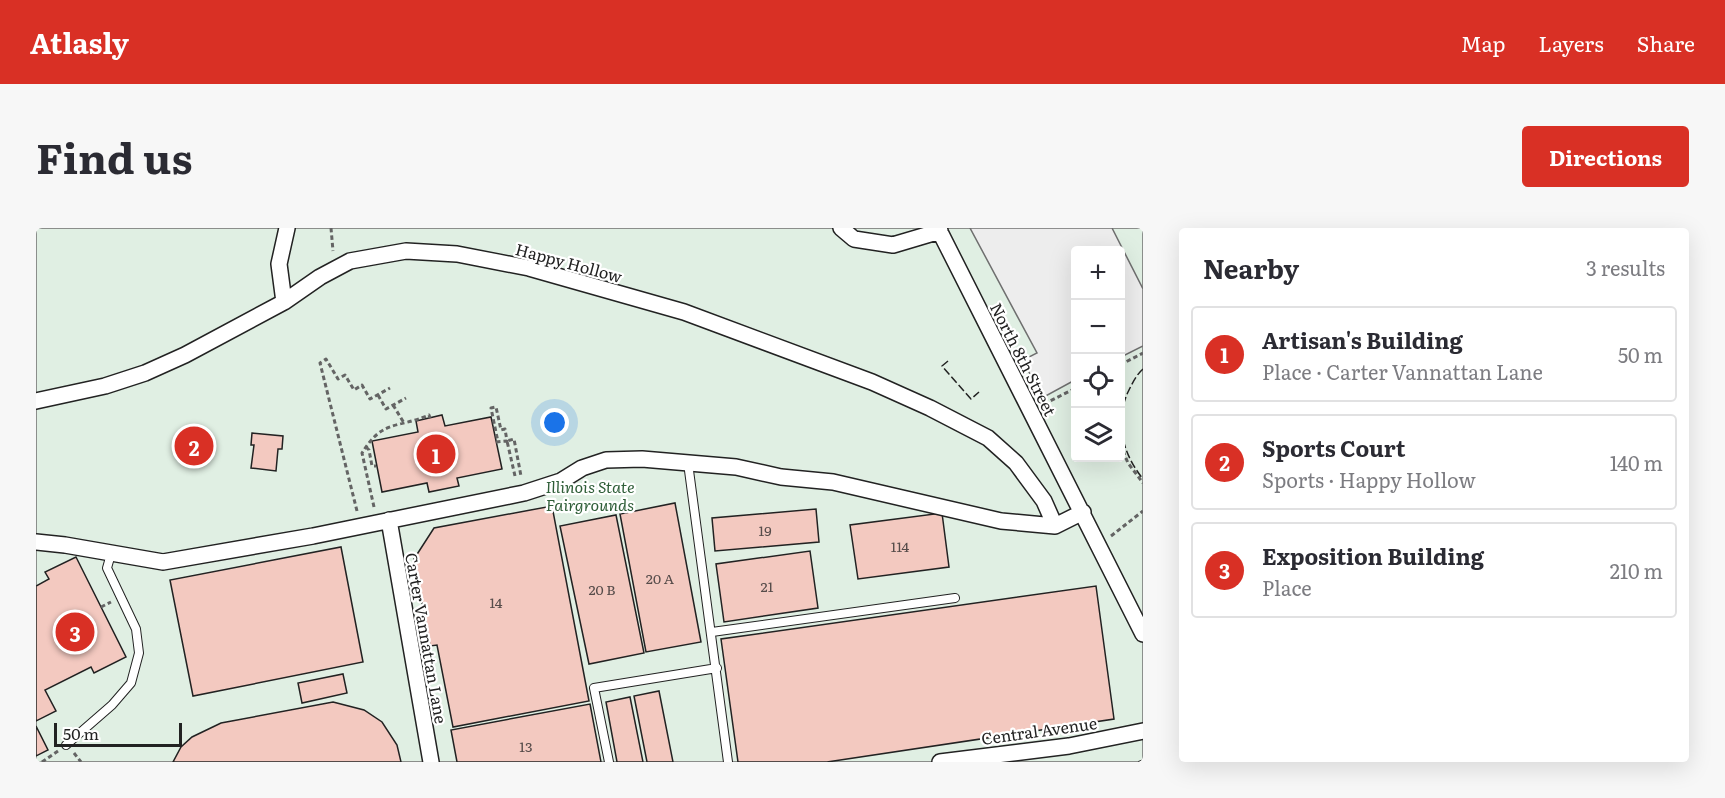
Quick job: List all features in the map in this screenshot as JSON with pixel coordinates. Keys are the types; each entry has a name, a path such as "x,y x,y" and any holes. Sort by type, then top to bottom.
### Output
{"street":[{"path":"284,302 279,264 287,228"},
{"path":"841,228 854,239 893,245 939,229"},
{"name":"North 8th Street","path":"939,229 1143,634"},
{"name":"Happy Hollow","path":"36,401 105,386 146,373 185,355 284,302 320,276 350,261 406,251 457,254 529,268 684,312 872,382 930,408 988,438 1016,463 1044,501 1055,526"},
{"path":"36,542 163,562 389,520 543,488 561,481 582,468 606,460 642,459 736,467 781,477 833,482 1001,521 1055,526 1083,512"},
{"name":"Carter Vannattan Lane","path":"389,520 431,762"},
{"name":"Central Avenue","path":"940,762 1069,746 1143,730"}],"lane":[{"path":"688,464 728,762"},
{"path":"66,745 112,705 131,683 139,653 136,629 107,568 111,554"},
{"path":"712,632 955,598"},
{"path":"609,762 594,688 717,668"}],"path":[{"path":"332,228 331,241 336,268"},
{"path":"1125,362 1143,353"},
{"path":"358,516 320,363 326,359 338,379 345,375 354,390 363,385 370,399 390,388"},
{"path":"1042,405 1071,390"},
{"path":"378,395 386,409 406,398"},
{"path":"393,405 404,423"},
{"path":"515,476 507,441 505,429 501,430 496,407 491,408 497,442 507,441 514,440 521,476"},
{"path":"373,504 362,453 380,431 429,415 430,418"},
{"path":"366,447 369,450 372,466 376,466"},
{"path":"1125,456 1143,483"},
{"path":"1110,537 1143,511"},
{"path":"42,762 66,745"}],"green space":[{"name":"Illinois State Fairgrounds","path":"36,228 1143,228 1143,762 36,762"}],"shaded area":[{"path":"970,228 1112,228 1121,246 1071,246 1071,382 1042,398 1023,360 1037,353"},
{"path":"1125,254 1143,289 1143,346 1125,355"}],"building":[{"path":"442,415 445,426 491,417 502,469 457,478 459,486 429,492 427,483 382,492 372,441 418,432 416,421"},
{"path":"252,433 283,436 282,449 278,449 276,471 251,468 254,445 251,445"},
{"path":"675,503 701,642 646,652 620,514"},
{"path":"552,506 589,701 453,727 437,645 430,646 414,559 434,528"},
{"path":"816,509 819,542 715,551 712,518"},
{"path":"942,513 949,567 858,579 850,525"},
{"path":"616,515 644,653 589,664 560,526"},
{"path":"341,547 363,662 193,696 170,580"},
{"path":"810,551 818,608 724,622 716,564"},
{"path":"76,557 126,657 94,673 91,667 45,690 56,711 36,721 36,586 49,579 45,572"},
{"path":"1096,586 1114,719 827,762 738,762 721,639"},
{"path":"343,674 347,693 302,703 298,683"},
{"path":"659,691 673,762 647,762 634,696"},
{"path":"630,697 643,762 617,762 606,702"},
{"path":"333,702 364,710 382,722 397,745 401,762 173,762 181,747 192,737 221,723"},
{"path":"590,704 601,762 457,762 451,730"},
{"path":"36,726 48,750 36,756"}],"fence":[{"path":"948,361 942,366 971,399 979,392"},
{"path":"1143,369 1128,392 1121,427 1130,459 1143,479"},
{"path":"1138,762 1143,760"}],"place":[{"name":"Sports Court","path":"194,446"},
{"name":"Artisan's Building","path":"436,454"},
{"name":"Exposition Building","path":"75,632"}]}
